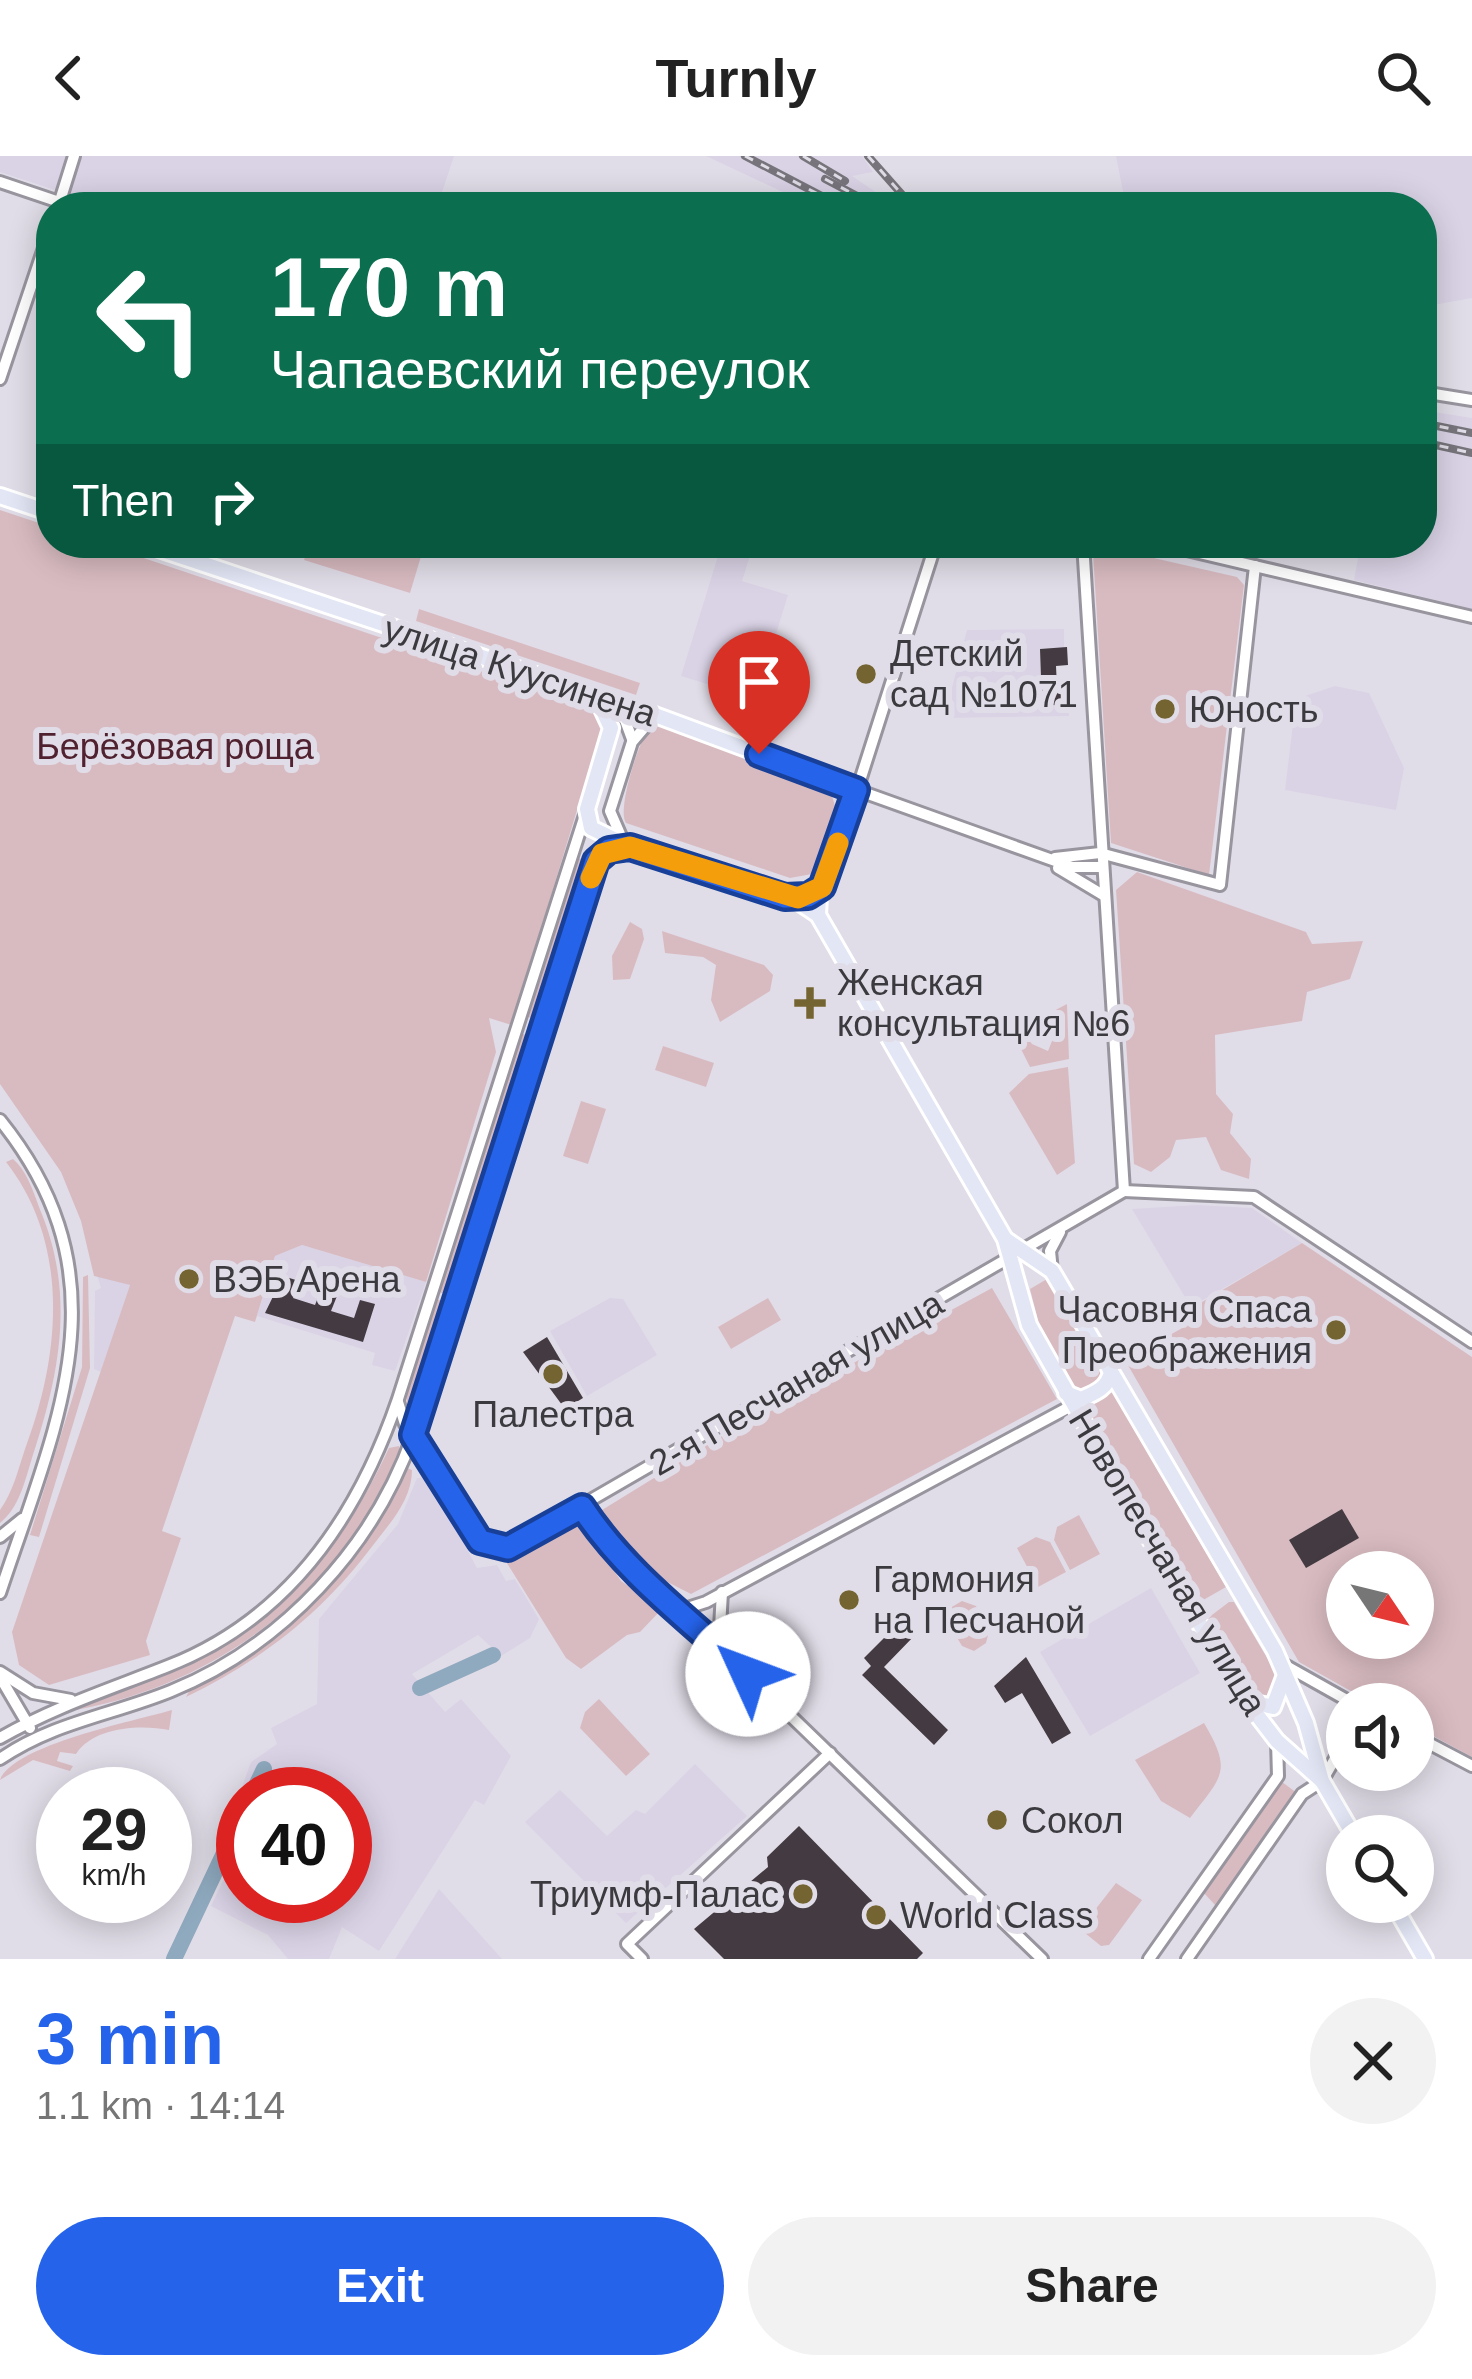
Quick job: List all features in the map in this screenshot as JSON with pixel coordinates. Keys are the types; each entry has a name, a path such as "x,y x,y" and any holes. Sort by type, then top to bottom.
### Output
{"main road":[{"path":"0,496 36,508"},
{"name":"улица Куусинена","path":"186,558 655,715 856,790"},
{"path":"596,696 608,715 611,736"},
{"path":"655,715 625,720 611,736 587,809 596,833 785,897 818,915 1016,1256 1052,1271"},
{"path":"818,915 822,887 856,790"},
{"path":"785,897 808,896 822,887"},
{"name":"Новопесчаная улица","path":"1016,1256 1029,1325 1069,1399 1244,1698 1276,1741 1322,1781"},
{"name":"Новопесчаная улица","path":"1052,1271 1283,1669 1306,1723 1322,1781 1342,1815"},
{"path":"1069,1399 1081,1400 1106,1386 1111,1372"},
{"path":"1244,1698 1260,1708 1274,1707 1283,1669"},
{"path":"1404,1923 1425,1959"}],"street":[{"path":"63,192 74,156"},
{"path":"0,182 36,196"},
{"path":"0,380 36,272"},
{"path":"1437,394 1472,400"},
{"path":"856,790 931,558"},
{"path":"1084,558 1124,1191 1254,1198 1472,1342"},
{"path":"1221,558 1472,617"},
{"path":"1046,859 1100,853 1220,885 1255,566"},
{"path":"596,696 625,720 632,742"},
{"path":"630,847 613,826 610,811 632,742 655,715"},
{"name":"улица Куусинена","path":"856,790 1046,859 1082,869 1102,867"},
{"path":"0,1738 71,1700 188,1657 269,1605 334,1536 382,1447 587,809"},
{"path":"399,1472 596,861 609,850 630,847"},
{"path":"1046,859 1092,884 1105,899"},
{"path":"0,1120 31,1164 61,1228 74,1304 66,1390 0,1593"},
{"name":"2-я Песчаная улица","path":"434,1465 489,1547 508,1548 1124,1191"},
{"path":"1052,1271 1052,1245 1062,1230"},
{"path":"398,1399 409,1430 434,1465"},
{"path":"681,1610 722,1592 1069,1399"},
{"path":"382,1447 409,1430"},
{"path":"0,1759 35,1736 175,1690 271,1632 352,1549 399,1472 414,1456 434,1465"},
{"path":"582,1507 634,1576 681,1610 1042,1959"},
{"path":"0,1538 27,1511"},
{"path":"720,1648 722,1592"},
{"path":"1283,1669 1326,1690"},
{"path":"0,1674 33,1693 71,1700"},
{"path":"0,1674 35,1736"},
{"path":"1149,1959 1277,1777 1276,1741"},
{"path":"1434,1746 1472,1766"},
{"path":"642,1959 627,1943 830,1753"},
{"path":"1187,1959 1303,1794 1326,1774"},
{"path":"1192,1898 1217,1916"}],"shaded area":[{"path":"0,156 454,156 442,192 61,192 0,172"},
{"path":"706,156 862,156 873,172 852,176 876,192 783,192"},
{"path":"1116,156 1472,156 1472,298 1437,304 1437,192 1123,192"},
{"path":"1437,412 1472,418 1472,609 1354,580 1358,558 1437,558"},
{"path":"717,558 749,558 742,581 788,595 756,699 681,676"},
{"path":"1064,629 1064,648 1040,649 1042,705 1068,705 1069,716 944,718 967,630"},
{"path":"1335,686 1369,693 1404,768 1396,810 1285,790 1296,699"},
{"path":"1252,1208 1302,1243 1191,1307 1132,1209"},
{"path":"302,1245 426,1282 395,1371 372,1365 375,1353 257,1316 275,1256"},
{"path":"97,1275 130,1285 101,1372 94,1369 95,1291 101,1288"},
{"path":"610,1298 623,1299 657,1355 587,1396 550,1331"},
{"path":"429,1477 477,1568 497,1565 506,1581 515,1579 539,1619 530,1638 501,1656 478,1635 412,1674 445,1712 461,1699 511,1756 484,1805 475,1800 379,1951 342,1927 329,1959 288,1959 268,1935 244,1923 372,1923 372,1767 249,1767 277,1744 271,1728 317,1704 319,1619 398,1524 417,1478"},
{"path":"1151,1588 1200,1673 1090,1736 1040,1652"},
{"path":"695,1764 747,1816 626,1923 525,1822 560,1790 607,1836 636,1810 645,1814"},
{"path":"439,1889 502,1959 395,1959"}],"green space":[{"name":"Берёзовая роща","path":"0,510 36,522 36,558 144,558 590,708 603,724 512,1025 489,1018 496,1052 426,1282 302,1245 275,1256 255,1322 235,1316 162,1531 181,1538 146,1641 150,1655 49,1685 19,1665 12,1632 130,1285 94,1276 81,1221 61,1172 0,1084"},
{"path":"305,558 420,558 410,593"},
{"name":"Юность","path":"1093,558 1154,558 1237,577 1244,585 1209,875 1111,843"},
{"path":"419,609 640,683 636,695 416,621"},
{"path":"653,721 828,783 835,806 812,874 790,878 626,823 624,803 631,772"},
{"path":"575,857 589,861 538,1020 525,1016"},
{"path":"1137,872 1306,932 1312,944 1363,941 1350,979 1307,992 1302,1021 1215,1035 1216,1094 1233,1114 1230,1133 1251,1159 1249,1179 1221,1170 1206,1137 1176,1140 1170,1157 1151,1172 1134,1164 1116,890"},
{"path":"630,922 642,929 644,939 630,979 613,980 612,956"},
{"path":"662,931 764,965 773,975 770,991 720,1022 711,1000 716,965 703,957 665,953"},
{"path":"1067,1004 1069,1059 1030,1067 1014,1035 1022,1031 1032,1044 1048,1051 1056,1031 1046,1015"},
{"path":"520,1033 533,1037 450,1296 439,1292"},
{"path":"663,1046 714,1063 706,1087 655,1070"},
{"path":"1068,1067 1075,1163 1057,1175 1009,1093 1029,1074"},
{"path":"581,1101 606,1109 588,1164 563,1156"},
{"path":"13,1159 29,1181 50,1239 60,1333 50,1395 27,1476 17,1502 0,1523 0,1510 15,1481 37,1413 52,1339 50,1265 27,1194 6,1162"},
{"path":"1302,1243 1472,1357 1472,1757 1434,1736 1434,1683 1336,1683 1299,1662 1125,1360 1202,1317 1197,1305"},
{"path":"88,1275 90,1368 39,1537 30,1535 82,1367 83,1277"},
{"path":"1047,1279 1101,1372 1100,1382 1076,1390 1039,1324 1030,1289"},
{"path":"992,1288 1057,1399 691,1594 644,1570 602,1510 818,1377 835,1373"},
{"path":"768,1298 781,1320 731,1349 718,1327"},
{"path":"436,1299 449,1303 411,1422 406,1397"},
{"path":"1113,1393 1226,1587 1198,1603 1086,1409"},
{"path":"399,1446 395,1472 371,1512 343,1551 276,1618 199,1669 156,1688 64,1712 64,1707 174,1666 260,1618 329,1550 389,1448"},
{"path":"407,1468 412,1470 411,1481 399,1510 334,1591 266,1650 186,1697 192,1686 317,1594 366,1538"},
{"path":"1079,1515 1100,1554 1070,1570 1054,1540 1057,1527"},
{"path":"569,1517 578,1517 621,1581 662,1609 640,1632 627,1635 581,1669 566,1658 505,1560 507,1549"},
{"path":"1036,1537 1050,1542 1066,1572 1038,1587 1017,1548"},
{"path":"962,1601 976,1606 989,1631 986,1643 974,1651 962,1646 947,1621 950,1608"},
{"path":"1234,1602 1276,1673 1278,1682 1270,1700 1260,1700 1208,1618"},
{"path":"599,1699 650,1754 626,1776 580,1728 585,1712"},
{"path":"172,1710 169,1730 145,1727 105,1733 76,1754 60,1752 57,1761 72,1767 33,1760 0,1780 27,1756"},
{"path":"1204,1723 1219,1753 1220,1773 1190,1818 1161,1801 1135,1760"},
{"path":"1282,1782 1297,1793 1216,1906 1203,1892"},
{"path":"1116,1883 1142,1900 1109,1945 1101,1946 1080,1929"}],"building":[{"path":"1067,647 1068,665 1056,666 1057,687 1069,687 1070,704 1042,706 1040,649"},
{"path":"283,1276 299,1281 293,1298 315,1305 321,1290 333,1289 337,1296 331,1311 354,1318 360,1300 375,1304 363,1342 265,1313"},
{"name":"Палестра","path":"547,1337 583,1398 565,1409 523,1352"},
{"path":"1342,1509 1359,1538 1336,1551 1326,1551 1326,1557 1306,1568 1289,1540"},
{"path":"902,1620 916,1634 884,1667 948,1730 934,1745 862,1675 871,1666 864,1658"},
{"path":"1026,1657 1071,1733 1052,1744 1022,1693 1005,1703 994,1686"},
{"name":"Триумф-Палас","path":"799,1826 923,1953 917,1959 724,1959 694,1929 768,1867 767,1857"}],"waterway":[{"path":"420,1688 493,1655"},
{"path":"174,1959 216,1870"}],"railway":[{"path":"745,156 814,192"},
{"path":"803,156 845,181"},
{"path":"868,156 900,192"},
{"path":"825,179 850,192"},
{"path":"1437,426 1472,433"},
{"path":"1437,445 1472,453"}],"slow traffic":[{"path":"591,878 602,854 630,847 798,898 822,887 838,843"}],"place":[{"name":"Детский сад №1071","path":"866,674"},
{"name":"Юность","path":"1165,709"},
{"name":"Женская консультация №6","path":"810,1003"},
{"name":"ВЭБ Арена","path":"189,1279"},
{"name":"Часовня Спаса Преображения","path":"1336,1330"},
{"name":"Палестра","path":"553,1374"},
{"name":"Гармония на Песчаной","path":"849,1600"},
{"name":"Сокол","path":"997,1820"},
{"name":"Триумф-Палас","path":"803,1894"},
{"name":"World Class","path":"876,1915"}],"route":[{"path":"748,1674 678,1607 634,1576 582,1507 508,1548 489,1547 480,1541 413,1435 596,861 609,850 630,847 785,897 808,896 822,887 856,790 759,754"}]}
